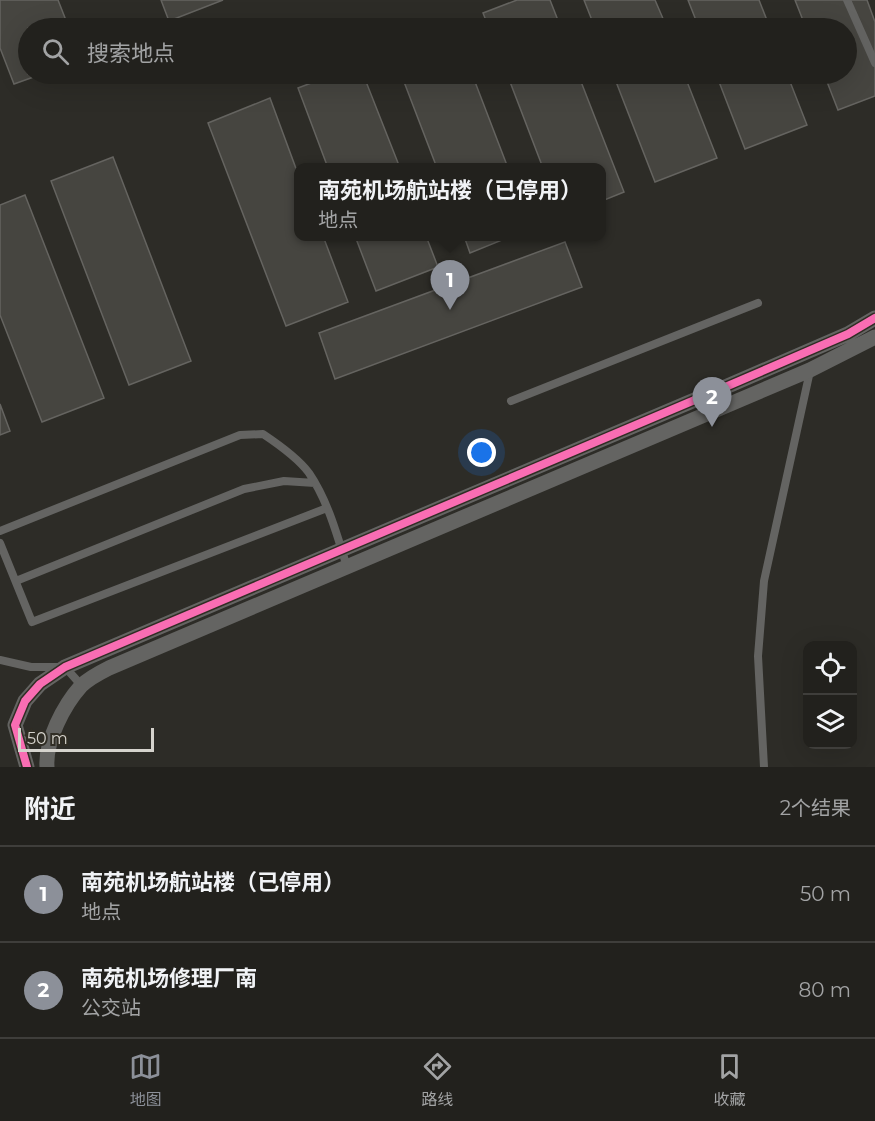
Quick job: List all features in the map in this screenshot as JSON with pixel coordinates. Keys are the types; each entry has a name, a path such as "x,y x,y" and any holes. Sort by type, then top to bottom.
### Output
{"street":[{"path":"27,767 15,725 25,701 40,684 65,667 848,334 875,318"},
{"path":"47,767 46,756 53,732 66,709 82,686 109,668 810,370 875,338"}],"lane":[{"path":"847,0 855,18"},
{"path":"857,22 875,63"},
{"path":"511,400 758,303"},
{"path":"764,767 758,656 764,580 810,370"},
{"path":"0,531 240,435 263,434 283,448 308,471 324,498 347,567"},
{"path":"16,581 244,489 284,481 315,483"},
{"path":"0,543 32,622 327,508"},
{"path":"0,660 31,667 65,667 82,686"}],"building":[{"path":"0,0 58,0 65,18 18,18 18,83 14,84 0,48"},
{"path":"161,0 223,0 177,18 168,18"},
{"path":"517,0 550,0 557,18 485,18 483,13"},
{"path":"584,0 655,0 663,18 591,18"},
{"path":"688,0 759,0 766,18 695,18"},
{"path":"795,0 867,0 875,22 875,96 838,110 828,84 857,84 857,18 802,18"},
{"path":"309,84 367,84 398,163 326,163 298,88"},
{"path":"405,84 476,84 506,163 435,163"},
{"path":"511,84 582,84 624,192 606,199 606,163 541,163"},
{"path":"617,84 688,84 717,158 655,182"},
{"path":"720,84 791,84 807,125 745,149"},
{"path":"270,98 294,163 294,241 325,241 348,302 286,326 208,123"},
{"path":"113,157 191,361 129,385 51,181"},
{"path":"25,195 104,398 42,422 0,315 0,205"},
{"path":"357,241 428,241 438,267 376,291"},
{"path":"466,241 500,241 470,253"},
{"path":"565,242 582,287 335,379 319,333"},
{"path":"0,404 10,431 0,435"}],"cycle path":[{"path":"27,767 15,725 25,701 40,684 65,667 723,388 848,334 875,318"}],"place":[{"name":"南苑机场航站楼（已停用）","path":"450,310"},
{"name":"南苑机场修理厂南","path":"712,427"}]}
